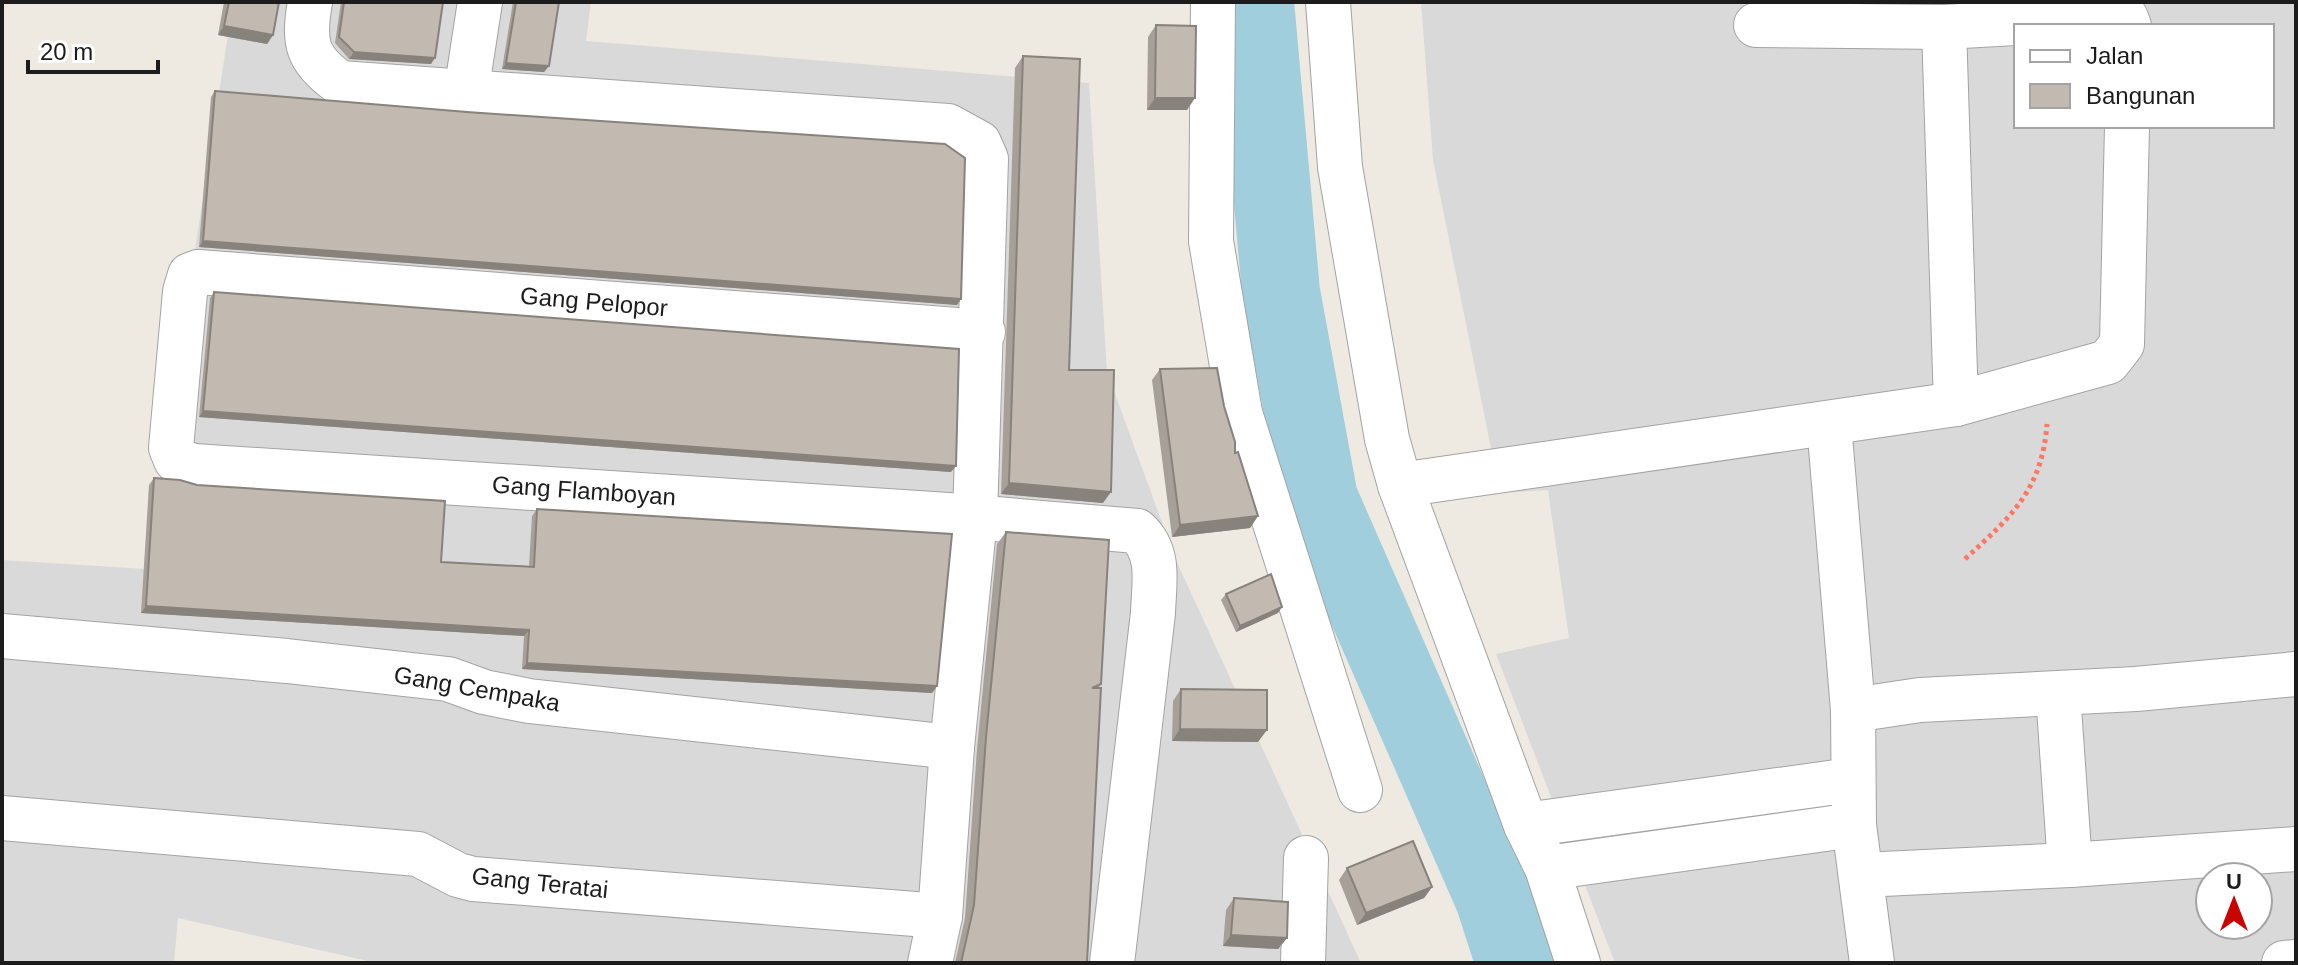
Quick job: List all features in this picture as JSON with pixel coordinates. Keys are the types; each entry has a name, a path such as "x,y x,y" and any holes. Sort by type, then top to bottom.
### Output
{"street":[{"path":"310,2 306,38 312,58 340,83 948,126 979,143 986,159 975,518 952,747 940,916 930,963"},
{"path":"466,93 480,2"},
{"path":"1213,2 1211,241 1240,413 1360,790"},
{"path":"1328,2 1340,167 1387,439 1400,485 1526,825 1547,868 1578,963"},
{"path":"1756,25 1944,27 2121,17 2126,18 2128,24"},
{"path":"1944,27 1956,404"},
{"path":"1400,485 1956,404 2108,362 2122,344 2127,128"},
{"name":"Gang Pelopor","path":"194,466 176,460 171,448 185,292 190,275 206,271 983,332"},
{"path":"1829,424 1853,710 1851,780 1854,825 1872,963"},
{"name":"Gang Flamboyan","path":"194,466 1137,531 1148,541 1155,562 1153,613 1112,963"},
{"name":"Gang Cempaka","path":"2,636 287,661 433,678 529,701 952,747"},
{"path":"1853,710 1920,700 2058,694 2296,674"},
{"path":"2058,694 2070,865"},
{"path":"1526,825 1851,780"},
{"name":"Gang Teratai","path":"2,818 418,854 458,875 473,879 940,916"},
{"path":"1547,868 1854,825"},
{"path":"1862,875 2070,865 2296,849"},
{"path":"1303,963 1306,858"},
{"path":"2284,963 2296,962"}],"path":[{"path":"1965,559 2002,525 2029,492 2045,448 2050,379"}],"shaded area":[{"path":"233,2 591,2 586,41 1089,83 1107,372 1175,558 1361,963 377,963 178,918 174,963 2,963 2,560 146,569"},
{"path":"1421,2 2296,2 2296,963 1615,963 1496,654 1569,638 1548,490 1500,493 1433,160"}],"building":[{"path":"229,2 279,2 273,35 224,26"},
{"path":"344,2 443,2 435,58 354,52 339,37"},
{"path":"516,2 559,2 549,66 506,63"},
{"path":"1156,25 1196,26 1195,98 1155,98"},
{"path":"1023,56 1080,59 1069,370 1114,370 1111,492 1009,483"},
{"path":"215,91 467,112 945,144 965,158 961,299 203,241"},
{"path":"214,292 959,349 956,466 203,411"},
{"path":"1217,368 1235,453 1238,452 1258,516 1180,525 1160,369"},
{"path":"154,478 197,485 445,501 441,562 534,567 537,509 952,534 937,686 527,663 529,630 146,606"},
{"path":"1006,532 1109,540 1101,684 1092,688 1101,688 1087,963 961,963 974,905 986,737"},
{"path":"1271,574 1282,607 1240,626 1226,594"},
{"path":"1181,689 1267,690 1267,730 1180,729"},
{"path":"1413,841 1432,887 1366,913 1347,868"},
{"path":"1234,898 1288,902 1287,938 1231,935"}],"waterway":[{"path":"1255,2 1281,292 1319,499 1494,898 1515,963"}]}
